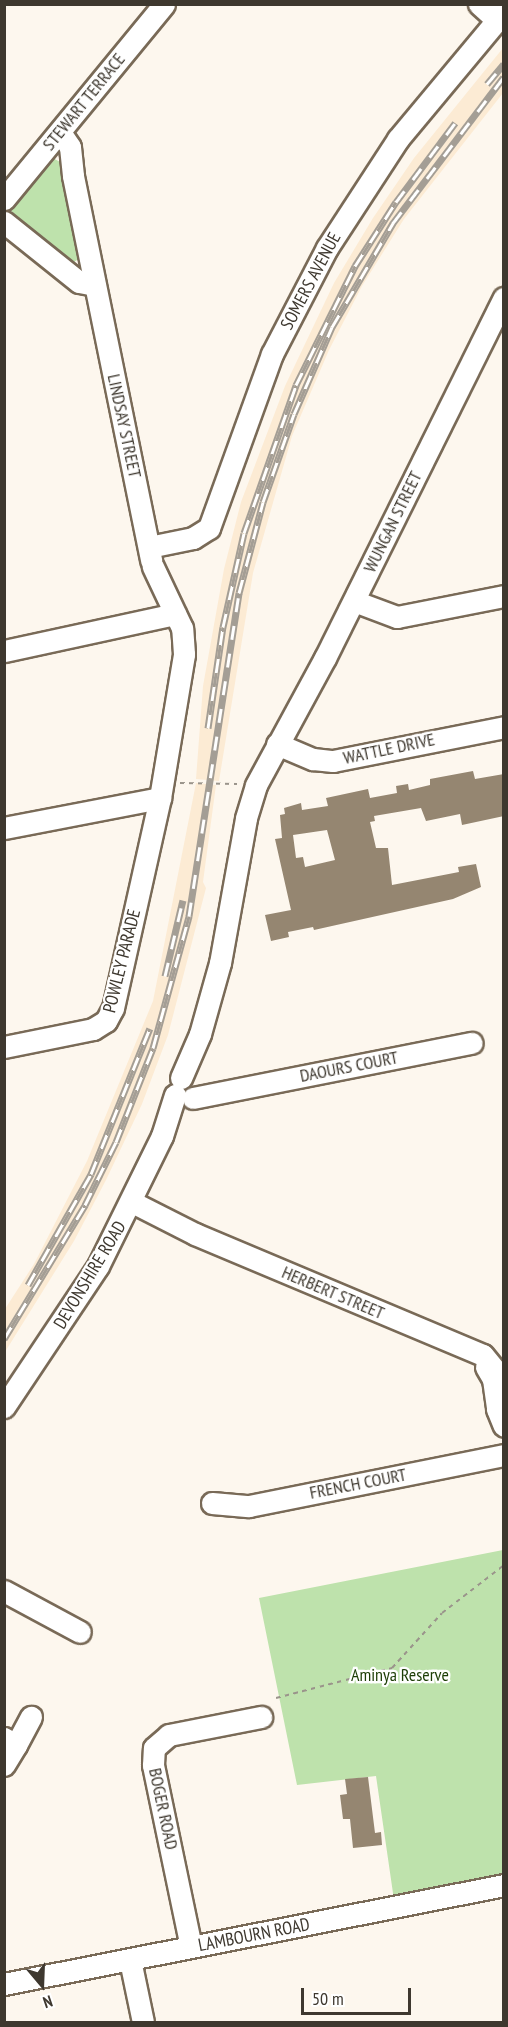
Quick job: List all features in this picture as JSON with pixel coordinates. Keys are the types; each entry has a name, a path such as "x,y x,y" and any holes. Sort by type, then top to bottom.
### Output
{"street":[{"name":"STEWART TERRACE","path":"4,199 164,4"},
{"path":"478,4 500,16"},
{"name":"SOMERS AVENUE","path":"151,557 209,528 272,354 327,248 398,139 500,16"},
{"name":"LINDSAY STREET","path":"55,137 73,176 151,557 169,615 184,642 161,791"},
{"path":"4,222 79,282 95,285"},
{"name":"WUNGAN STREET","path":"278,744 495,339 504,298"},
{"path":"354,602 397,617 504,596"},
{"path":"4,651 169,615"},
{"name":"WATTLE DRIVE","path":"278,744 313,759 333,761 504,727"},
{"name":"DEVONSHIRE ROAD","path":"4,1407 71,1310 130,1207 162,1136 189,1090 200,1034 220,963 246,818 256,785 278,744"},
{"path":"4,828 161,791"},
{"name":"POWLEY PARADE","path":"4,1047 93,1029 110,1016 161,791"},
{"name":"DAOURS COURT","path":"189,1090 226,1091 472,1043"},
{"name":"HERBERT STREET","path":"130,1207 471,1351 501,1384 497,1409 504,1425"},
{"name":"FRENCH COURT","path":"212,1503 249,1506 504,1455"},
{"path":"4,1591 80,1632"},
{"path":"4,1765 10,1742 32,1716"},
{"name":"BOGER ROAD","path":"191,1947 153,1765 154,1748 169,1735 261,1716"},
{"name":"LAMBOURN ROAD","path":"4,1984 504,1885"},
{"path":"130,1960 142,2022"}],"path":[{"path":"161,791 193,781 256,785"},
{"path":"276,1698 392,1668 442,1613 504,1565"}],"shaded area":[{"path":"503,48 503,93 404,219 362,286 329,350 292,436 253,573 219,781 196,779 203,686 224,569 241,502 285,386 334,283 373,218 414,158"},
{"path":"196,783 216,785 203,882 206,888 168,1035 142,1104 106,1180 74,1241 5,1352 5,1309 34,1264 87,1161 153,1001"}],"green space":[{"path":"51,157 62,163 80,258 71,264 11,211"},
{"name":"Aminya Reserve","path":"503,1550 503,1877 394,1900 376,1776 297,1785 259,1598"}],"building":[{"path":"473,771 475,779 504,774 504,816 462,825 460,814 426,821 421,808 374,816 375,821 370,822 376,848 388,848 392,885 459,872 458,867 476,864 481,887 453,899 314,930 313,927 288,932 289,937 271,941 265,915 291,910 275,839 282,838 280,815 285,814 284,808 301,803 302,810 328,806 326,798 368,789 370,798 397,793 396,786 408,784 409,790 430,785 430,779","holes":["327,830 335,860 305,867 303,857 296,858 293,835"]},
{"path":"368,1777 375,1833 381,1832 382,1845 353,1848 350,1819 343,1819 340,1795 347,1794 345,1779"}],"railway":[{"path":"487,84 504,64"},
{"path":"4,1339 85,1205 116,1142 153,1048 189,916 239,593 263,502 294,414 332,327 393,223 504,77"},
{"path":"208,728 223,627 244,533 296,385 355,266 396,202 455,123"},
{"path":"165,976 183,900"},
{"path":"28,1285 91,1174 150,1028"}]}
